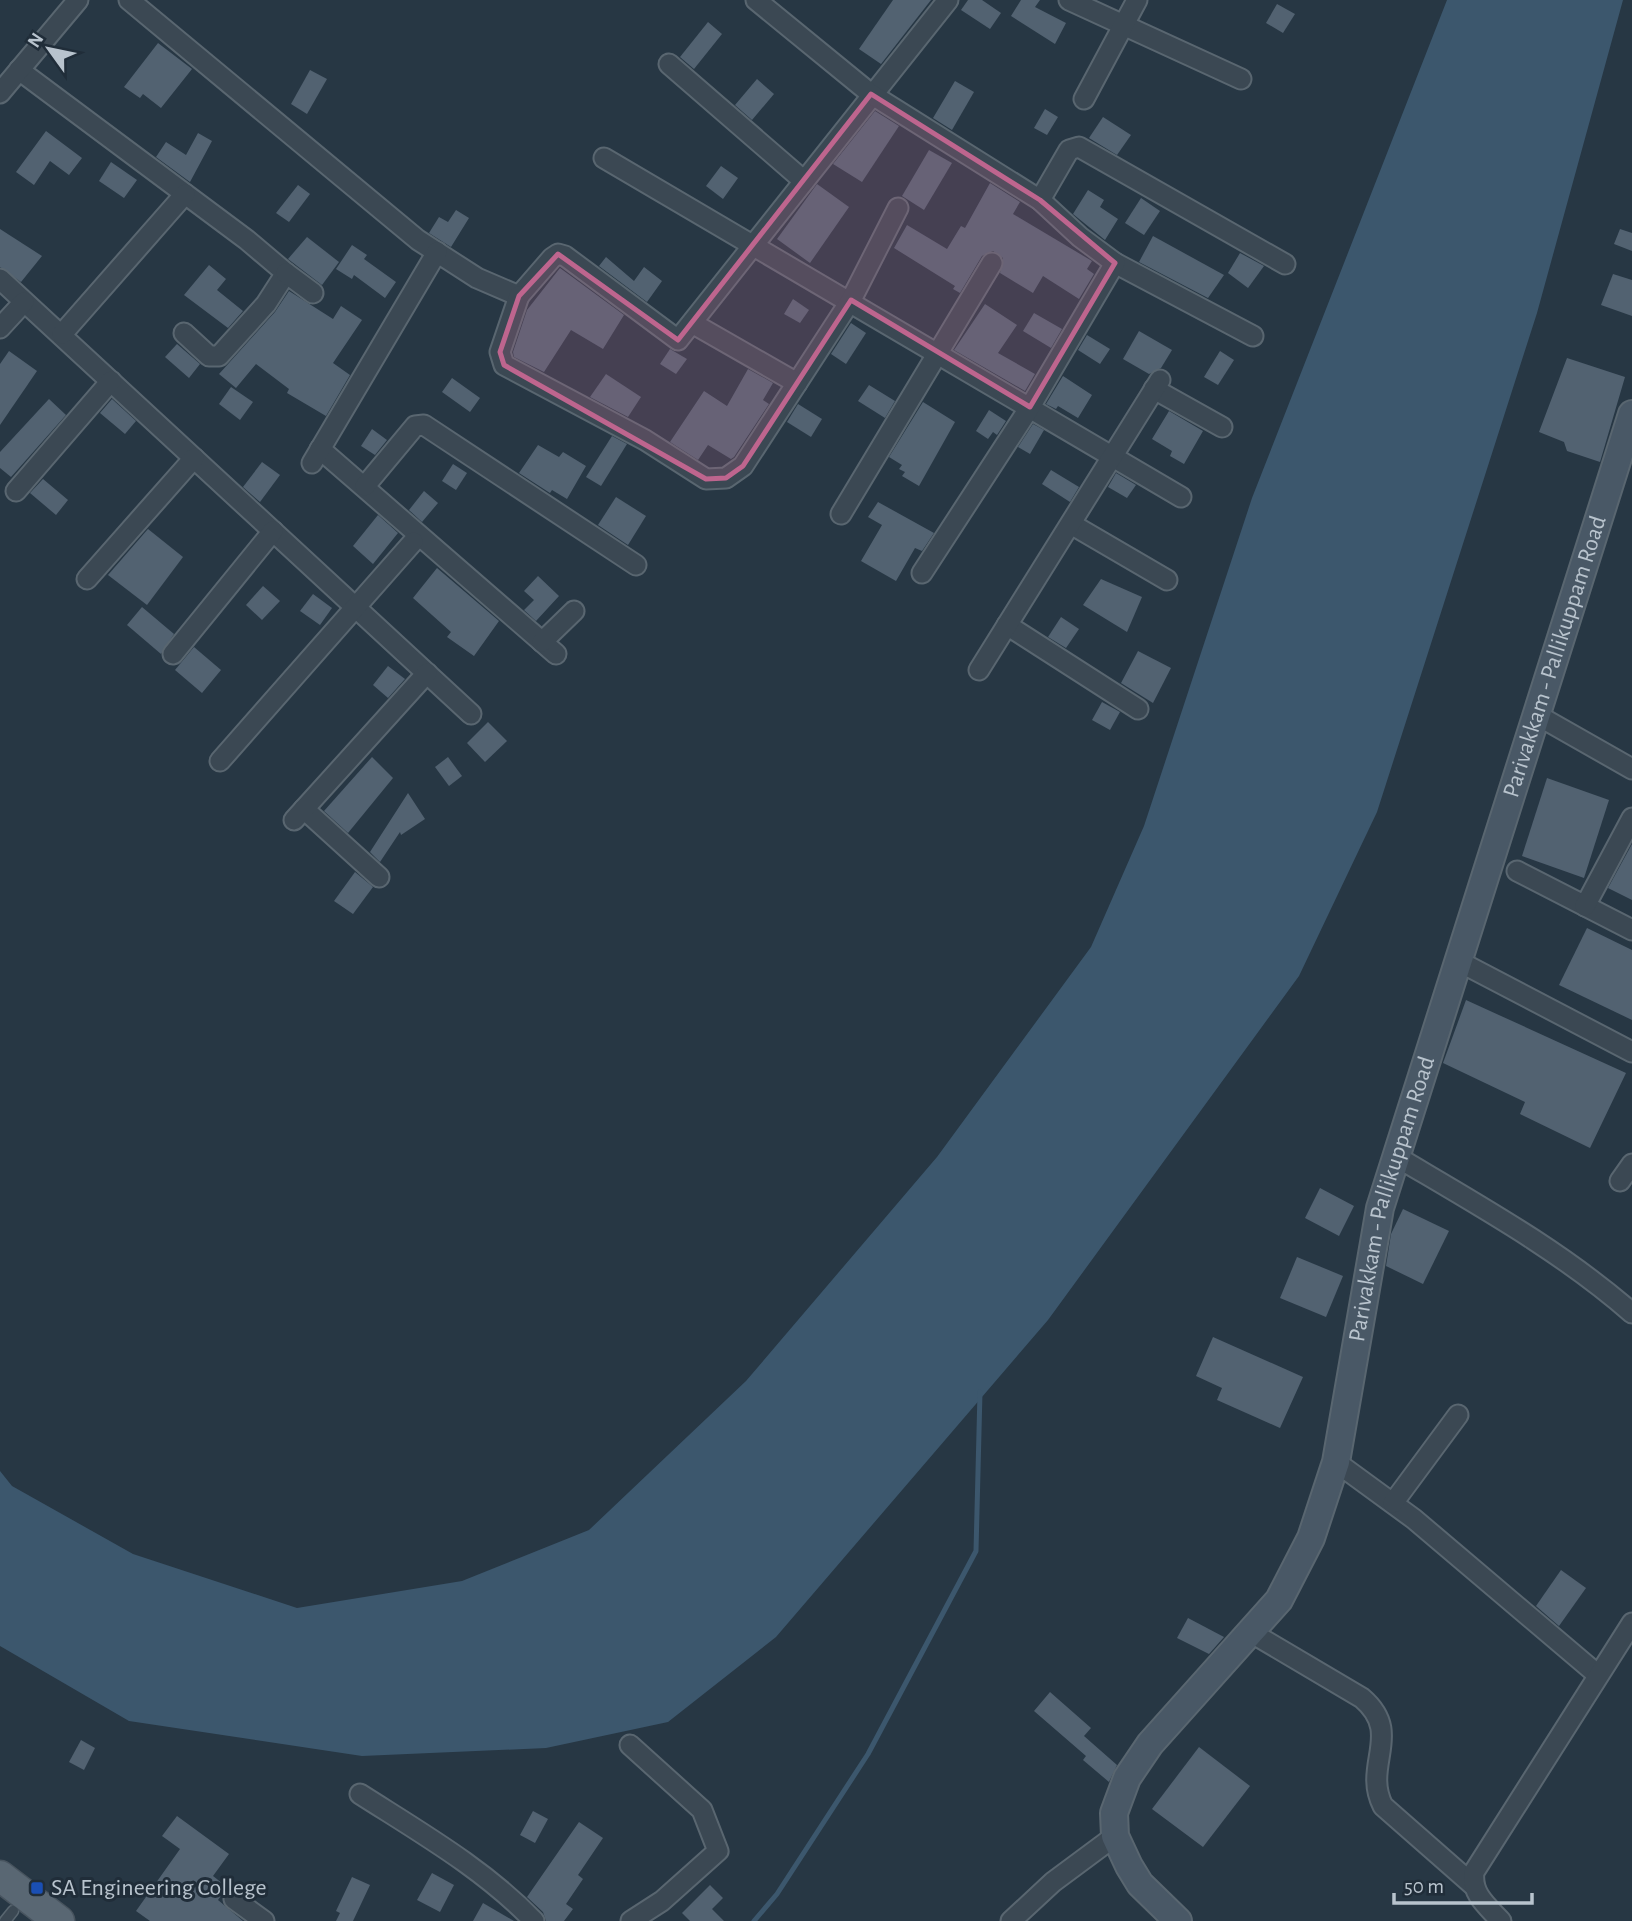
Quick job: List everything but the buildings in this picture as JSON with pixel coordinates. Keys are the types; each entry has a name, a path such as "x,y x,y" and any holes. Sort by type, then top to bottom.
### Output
{"main road":[{"path":"0,1876 59,1921"}],"street":[{"path":"0,93 78,0"},
{"path":"129,0 437,252 477,278 519,296"},
{"path":"756,0 871,94 1041,200 1080,237 1115,263 1253,337"},
{"path":"898,208 851,300 743,466 726,478 706,479 645,440 504,365 500,352 519,296 558,254 678,340 948,0"},
{"path":"1069,0 1241,79"},
{"path":"1084,99 1137,0"},
{"path":"669,64 804,181"},
{"path":"19,71 313,293"},
{"path":"1041,200 1069,150 1079,147 1285,264"},
{"path":"604,158 851,300 938,355 1181,497"},
{"path":"61,334 185,194"},
{"path":"437,252 316,456 365,486 549,648 573,611"},
{"path":"841,514 992,263"},
{"path":"922,572 1030,407 1115,263"},
{"path":"184,333 209,356 219,356 266,304 286,272"},
{"path":"0,279 471,714"},
{"path":"0,328 24,302"},
{"path":"692,323 797,383"},
{"path":"16,491 111,381"},
{"path":"979,670 1157,385 1222,427"},
{"name":"Parivakkam - Pallikuppam Road","path":"1115,1836 1114,1813 1127,1779 1150,1744 1279,1600 1311,1538 1336,1462 1380,1208 1632,414"},
{"path":"365,486 415,426 424,425 636,565"},
{"path":"88,579 194,458"},
{"path":"1071,524 1167,580"},
{"path":"173,654 273,531"},
{"path":"220,761 413,542"},
{"path":"1007,625 1138,709"},
{"path":"379,877 299,814 428,673"},
{"path":"1537,715 1632,769"},
{"path":"1585,906 1632,818"},
{"path":"1517,871 1632,930"},
{"path":"1458,961 1632,1052"},
{"path":"1397,1157 1531,1237 1603,1287 1632,1313"},
{"path":"1620,1181 1632,1164"},
{"path":"1393,1503 1458,1415"},
{"path":"1336,1462 1393,1503 1488,1579 1598,1675"},
{"path":"1473,1885 1480,1860 1632,1623"},
{"path":"1252,1633 1362,1698 1375,1709 1382,1721 1377,1793 1383,1806 1473,1885 1477,1895 1501,1921"},
{"path":"630,1745 702,1810 718,1851 662,1901 631,1921"},
{"path":"360,1794 453,1853 499,1888 534,1921"},
{"path":"1010,1921 1053,1882 1115,1836 1140,1885 1167,1917"},
{"path":"234,1899 264,1921"}],"highlighted area":[{"path":"871,94 1040,200 1115,263 1030,407 851,300 743,466 726,478 706,479 504,365 500,352 519,296 558,254 678,340"}],"water":[{"path":"1447,0 1623,0 1537,313 1377,812 1299,976 1048,1320 776,1637 668,1722 546,1748 362,1756 129,1721 0,1646 0,1471 12,1486 133,1554 297,1608 462,1581 589,1530 746,1381 937,1157 1091,947 1144,826 1252,498"}],"waterway":[{"path":"754,1921 777,1894 868,1754 976,1551 980,1392"}],"place":[{"name":"SA Engineering College","path":"37,1888"}]}
